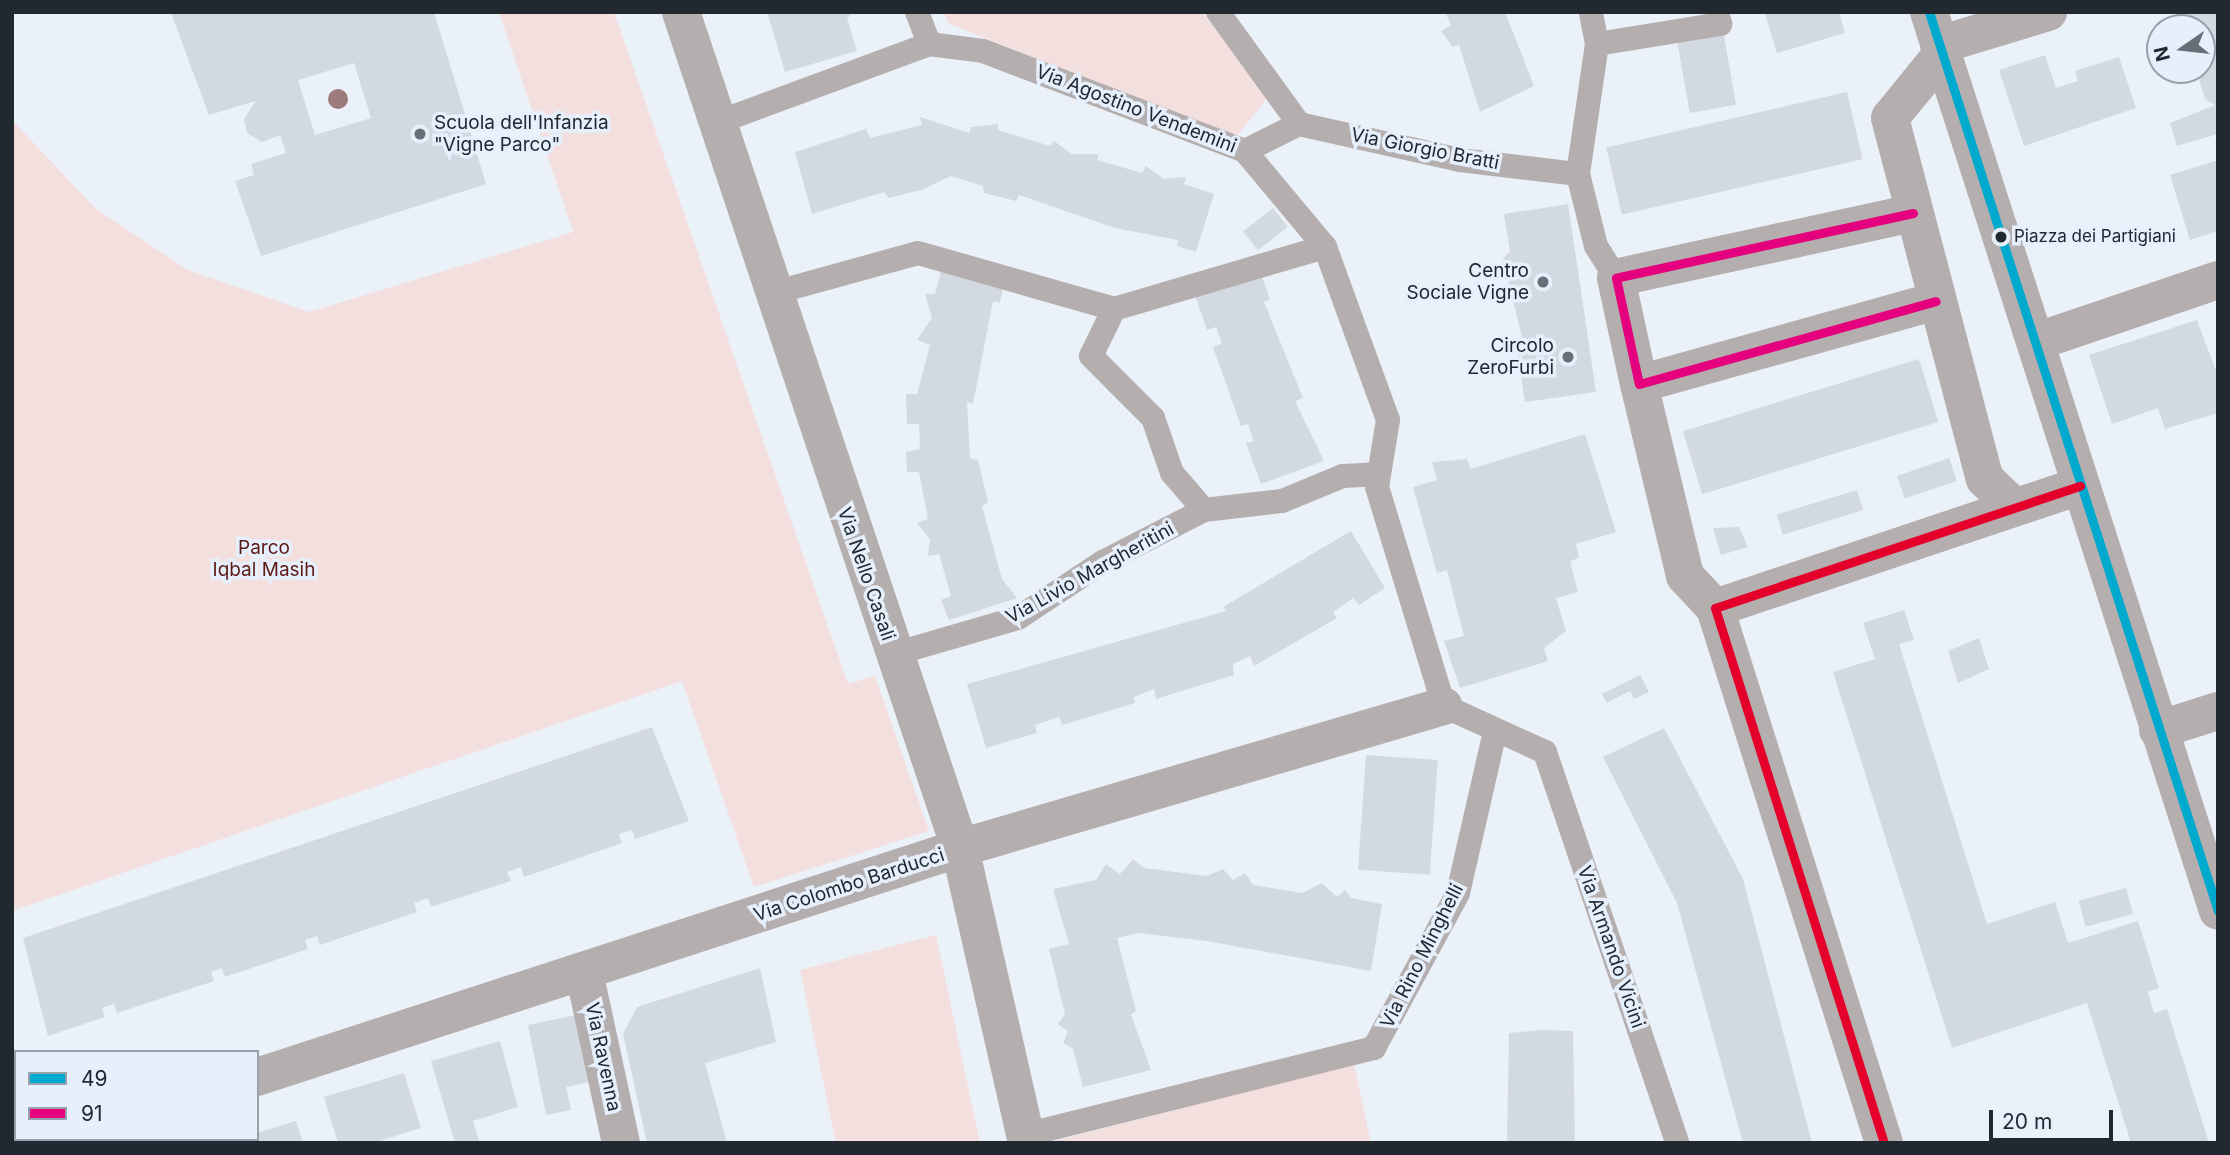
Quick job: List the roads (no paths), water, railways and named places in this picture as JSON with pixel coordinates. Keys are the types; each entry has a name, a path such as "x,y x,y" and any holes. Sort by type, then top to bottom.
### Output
{"street":[{"name":"Via Nello Casali","path":"681,12 960,848 1026,1139"},
{"path":"2014,507 1985,480 1890,118 1936,37 2048,12"},
{"path":"1936,37 2038,341 2080,486 2218,911"},
{"path":"1884,1143 1714,608 1685,576 1616,278 1913,213"},
{"path":"2038,341 2218,280"},
{"path":"1639,384 1936,301"},
{"path":"1714,608 2080,486"},
{"name":"Via Colombo Barducci","path":"259,1076 960,848 1444,706"},
{"path":"2158,730 2218,711"},
{"name":"Via Ravenna","path":"584,972 621,1143"}],"lane":[{"path":"917,12 929,44"},
{"path":"1218,12 1299,124 1245,151"},
{"path":"1591,12 1597,44 1578,174 1596,246 1616,278"},
{"path":"1597,44 1720,24 1717,12"},
{"name":"Via Agostino Vendemini","path":"716,123 929,44 983,51 1245,151 1325,247 1388,420 1377,474 1444,706"},
{"name":"Via Giorgio Bratti","path":"1299,124 1460,160 1578,174"},
{"path":"773,293 918,253 1114,309 1325,247"},
{"path":"1114,309 1091,356 1153,418 1172,473 1204,510"},
{"name":"Via Livio Margheritini","path":"894,654 1018,618 1103,562 1204,510 1282,501 1343,476 1377,474"},
{"path":"1444,706 1495,732"},
{"name":"Via Armando Vicini","path":"1495,732 1545,752 1677,1143"},
{"name":"Via Rino Minghelli","path":"1026,1139 1374,1048 1458,893 1495,732"}],"place":[{"name":"Scuola dell'Infanzia \"Vigne Parco\"","path":"420,134"},
{"name":"Piazza dei Partigiani","path":"2001,237"},
{"name":"Centro Sociale Vigne","path":"1543,282"},
{"name":"Circolo ZeroFurbi","path":"1568,357"}],"park label":[{"name":"Parco Iqbal Masih","path":"264,559"}]}
